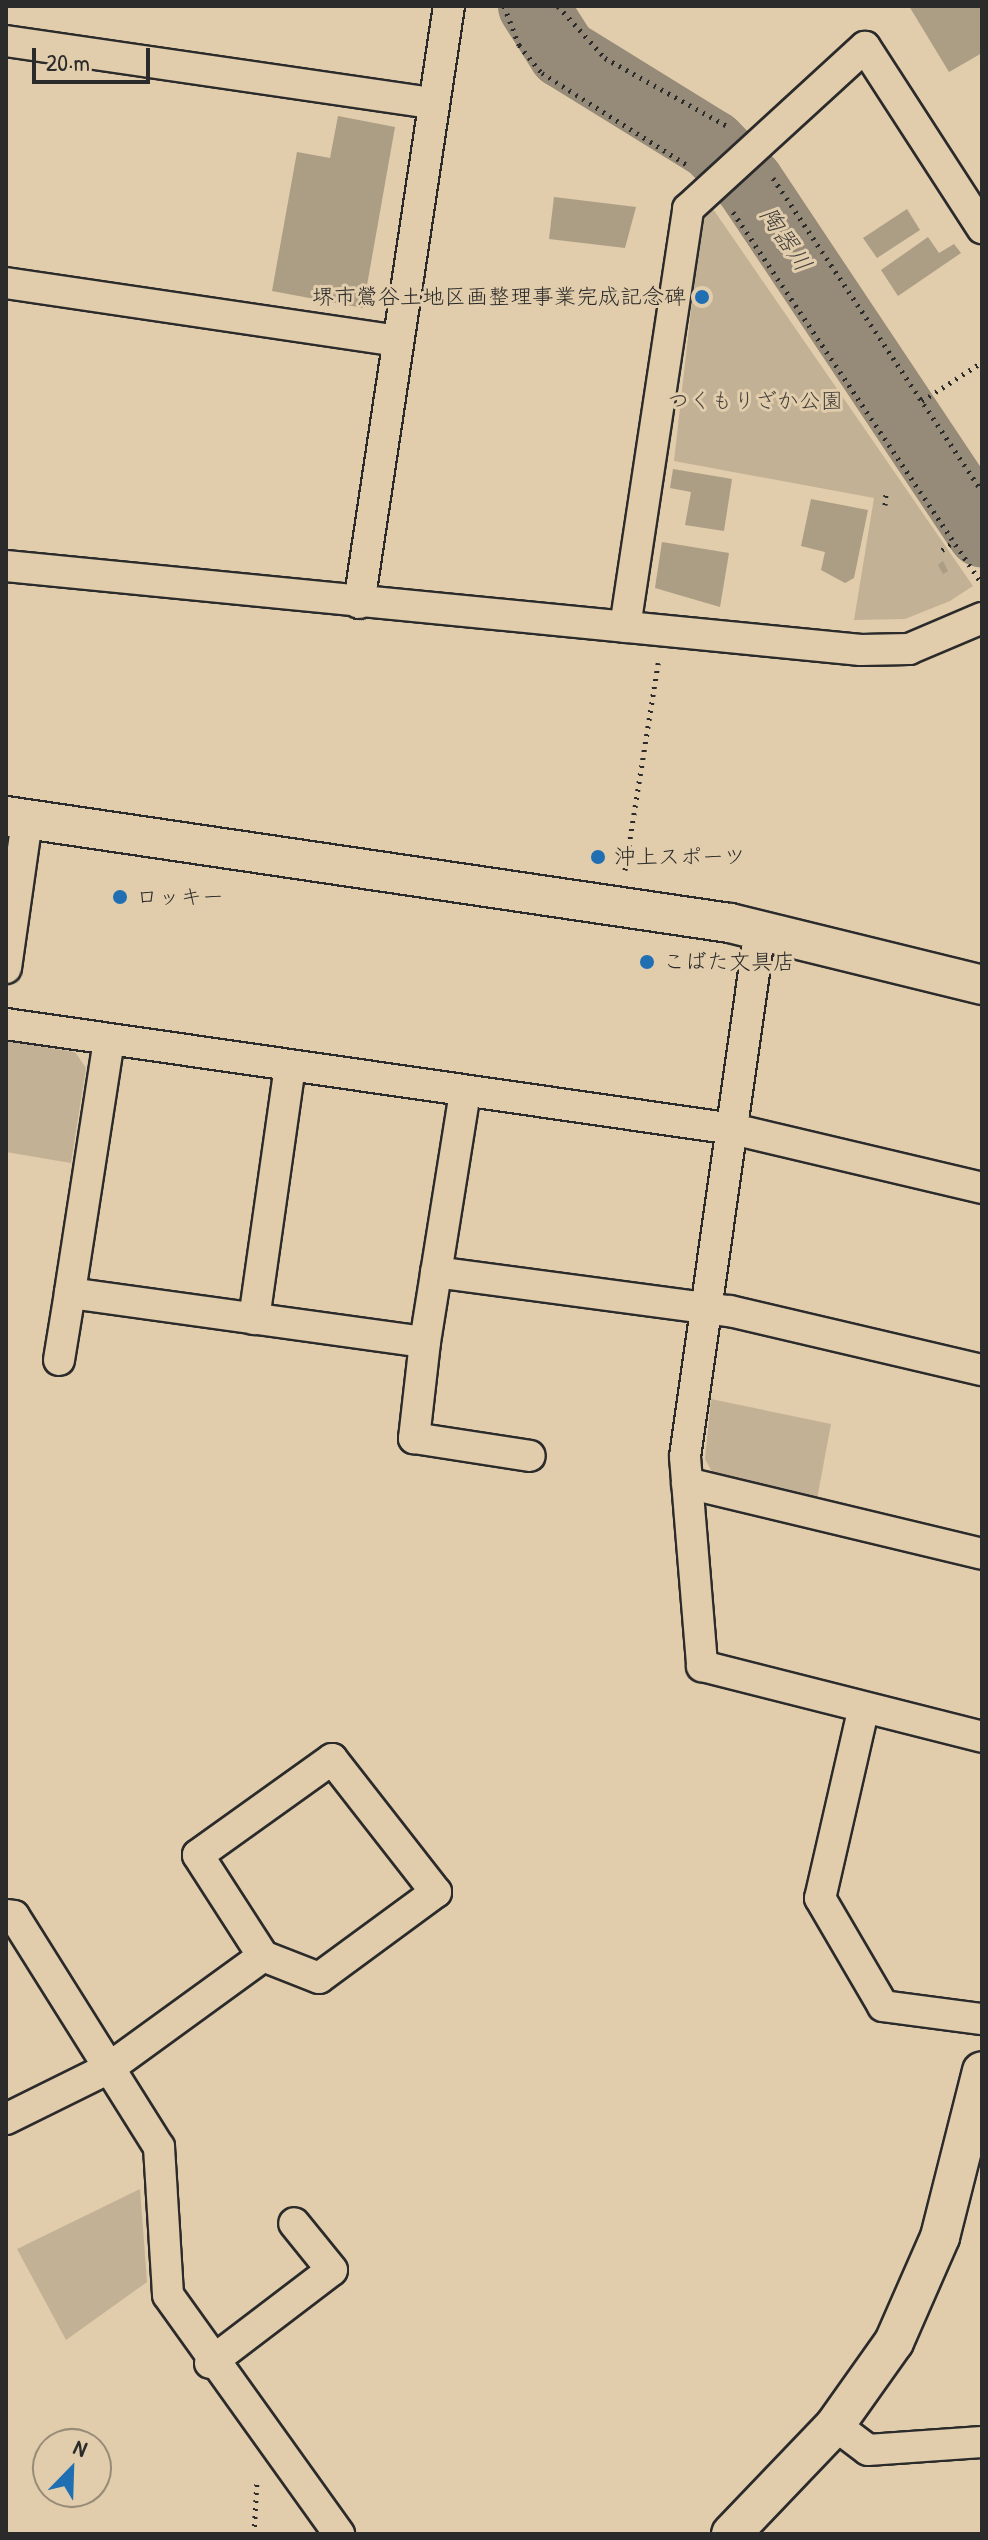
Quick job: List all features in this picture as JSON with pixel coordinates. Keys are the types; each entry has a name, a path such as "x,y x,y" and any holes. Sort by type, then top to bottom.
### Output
{"street":[{"path":"359,603 449,6"},
{"path":"6,41 433,103"},
{"path":"625,627 688,209 865,47 982,228"},
{"path":"6,283 398,341"},
{"path":"6,566 662,631 909,649 981,621"},
{"path":"6,968 17,818 760,930 982,985"},
{"path":"760,930 687,1483 702,1666 863,1711 982,1737"},
{"path":"6,1024 733,1129 982,1188"},
{"path":"59,1360 109,1040"},
{"path":"254,1319 290,1066"},
{"path":"465,1091 425,1342 414,1438 530,1456"},
{"path":"436,1272 708,1308 982,1370"},
{"path":"70,1293 425,1342"},
{"path":"687,1483 982,1554"},
{"path":"863,1711 820,1898 883,2006 982,2019"},
{"path":"332,1759 436,1892 319,1978 263,1956 198,1855 332,1759"},
{"path":"6,1915 14,1916 159,2147 168,2295 210,2363 339,2534"},
{"path":"6,2119 109,2068 263,1956"},
{"path":"731,2534 835,2425 894,2342 940,2237 982,2071"},
{"path":"210,2363 332,2270 294,2223"},
{"path":"835,2425 868,2450 982,2442"}],"path":[{"path":"504,6 542,73 714,183 982,584"},
{"path":"558,6 605,58 715,117 750,151 982,491"},
{"path":"922,401 982,362"},
{"path":"885,505 886,494"},
{"path":"942,550 954,542"},
{"path":"624,879 662,631"}],"green space":[{"name":"つくもりざか公園","path":"713,209 973,586 950,601 905,619 854,620 874,498 674,461 701,222"},
{"path":"6,1041 75,1052 86,1068 71,1163 6,1152"},
{"path":"711,1399 831,1424 817,1499 716,1479 705,1459"},
{"path":"140,2189 147,2282 66,2340 17,2249"}],"building":[{"path":"909,6 982,6 982,53 949,72"},
{"path":"338,116 395,127 363,308 272,291 297,152 330,158"},
{"path":"554,197 636,207 625,248 549,239"},
{"path":"907,209 920,230 877,258 863,238"},
{"path":"928,237 939,253 954,244 961,253 898,296 881,270"},
{"path":"673,469 732,479 724,531 685,525 691,492 670,488"},
{"path":"811,499 868,510 854,578 845,583 821,570 825,552 801,546"},
{"path":"662,542 729,553 720,607 655,588"},
{"path":"943,561 948,571 943,574 938,565"}],"waterway":[{"name":"陶器川","path":"533,6 563,53 712,145 749,183 982,532"}],"place":[{"name":"堺市鶯谷土地区画整理事業完成記念碑","path":"702,297"},
{"name":"沖上スポーツ","path":"598,857"},
{"name":"ロッキー","path":"120,897"},
{"name":"こばた文具店","path":"647,962"}]}
